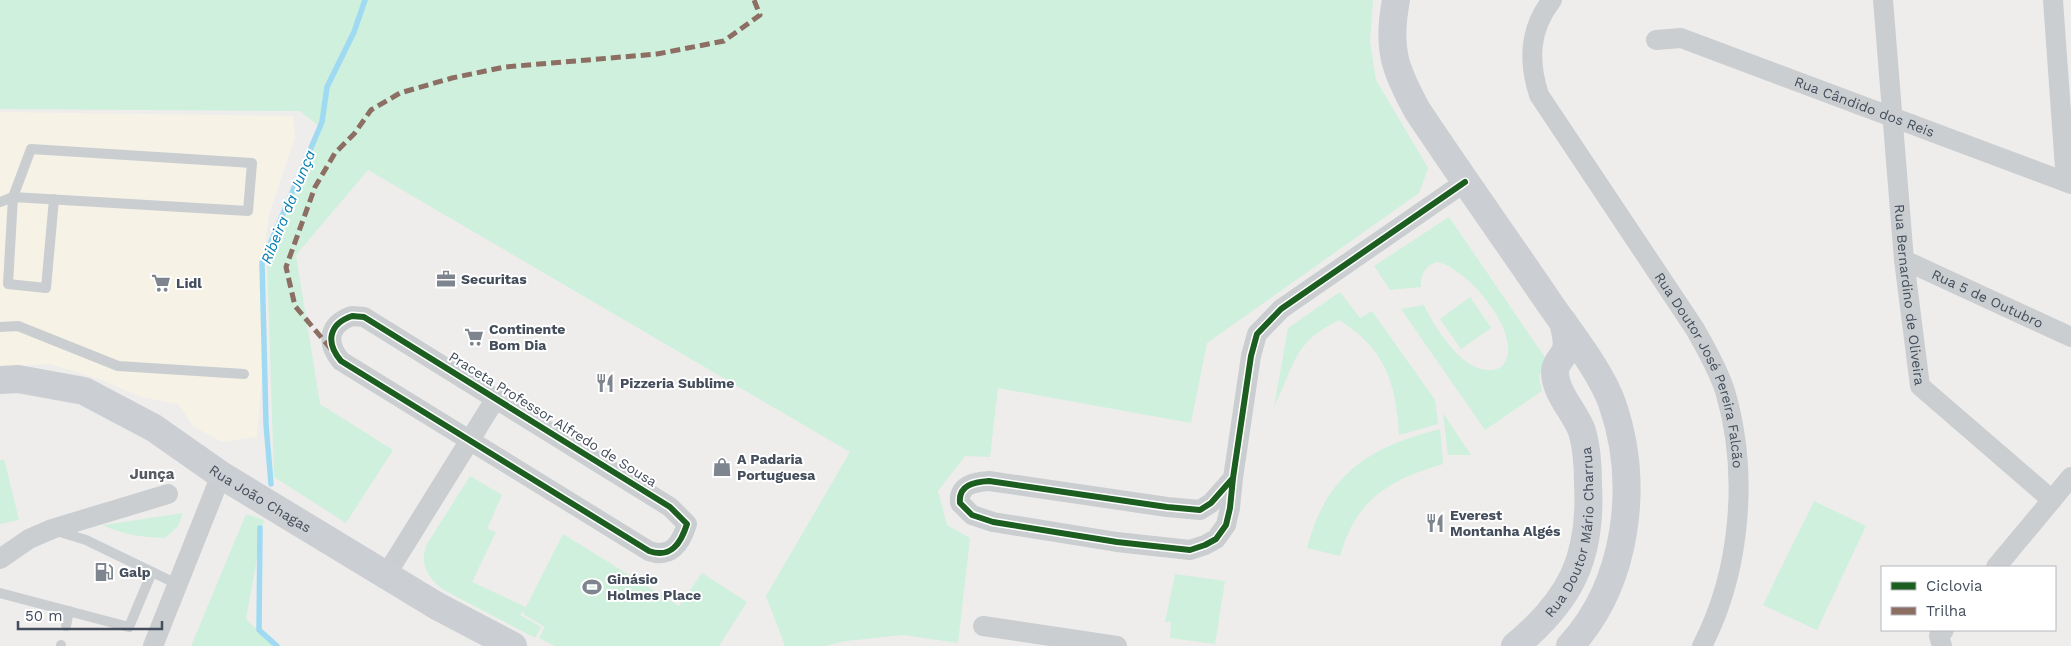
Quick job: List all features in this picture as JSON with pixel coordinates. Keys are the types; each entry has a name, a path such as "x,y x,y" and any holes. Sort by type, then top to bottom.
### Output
{"street":[{"path":"1396,0 1392,43 1403,85 1417,110 1465,182 1563,322 1592,367 1612,403 1618,427 1627,487 1625,517 1618,553 1608,586 1594,613 1570,646"},
{"name":"Rua Doutor José Pereira Falcão","path":"1552,0 1537,26 1531,48 1534,79 1545,106 1695,329 1725,390 1734,442 1738,498 1736,535 1733,558 1720,602 1702,646"},
{"name":"Rua Bernardino de Oliveira","path":"1884,0 1904,260 1920,386 2052,500"},
{"path":"2053,0 2068,183"},
{"name":"Rua Cândido dos Reis","path":"1656,40 1681,38 2068,183"},
{"path":"1233,478 1221,494 1200,510 1045,491 989,481 968,485 962,491 960,503 972,515 993,522 1117,542 1190,550 1205,546 1216,539 1226,525 1233,478 1250,356 1257,334 1281,309 1465,182"},
{"name":"Rua 5 de Outubro","path":"1904,260 2071,338"},
{"name":"Praceta Professor Alfredo de Sousa","path":"352,316 364,317 678,512 687,524 680,543 671,551 661,554 649,551 469,440 341,361 332,351 330,342 333,330 340,320 352,316"},
{"path":"1555,372 1557,362 1565,351 1567,343 1563,322"},
{"path":"1555,372 1574,363 1592,367"},
{"name":"Rua Doutor Mário Charrua","path":"1515,646 1531,633 1552,610 1569,586 1583,555 1587,528 1590,507 1586,450 1582,431 1559,386 1555,372"},
{"name":"Rua João Chagas","path":"0,380 18,379 84,391 154,428 221,475 452,615 513,646"},
{"name":"Praceta Professor Alfredo de Sousa","path":"386,574 496,398"},
{"path":"153,646 221,475"},
{"path":"1997,566 2071,477"},
{"path":"0,559 29,539 52,529 168,494"},
{"path":"983,626 1117,646"},
{"path":"1942,646 1940,636 1943,631"}],"lane":[{"path":"0,202 13,197 54,199 248,211 252,163 31,149 13,197 8,284 46,288 54,199"},
{"path":"0,327 18,326 118,366 244,374"},
{"path":"52,529 86,540 177,584"},
{"path":"0,592 129,627 152,572"},
{"path":"66,626 69,611"}],"shaded area":[{"path":"0,112 293,116 295,137 269,215 265,245 262,374 257,437 222,442 193,426 178,404 141,397 102,380 50,364 0,367"}],"green space":[{"path":"0,0 1373,0 1370,41 1376,80 1428,168 1419,193 1207,343 1191,423 998,388 990,457 965,456 938,491 947,525 970,538 958,643 903,635 846,641 825,646 785,646 766,596 850,452 368,170 296,255 320,404 393,450 346,523 274,477 267,258 319,126 300,111 0,109"},
{"path":"1449,217 1546,359 1539,377 1542,391 1485,430 1401,309 1424,305 1434,324 1459,355 1468,363 1479,368 1491,370 1503,365 1508,352 1506,337 1500,321 1490,304 1463,276 1437,262 1429,266 1424,272 1421,279 1421,287 1390,290 1374,266"},
{"path":"1340,292 1360,318 1372,311 1435,400 1438,424 1399,435 1395,399 1385,368 1367,343 1355,331 1339,320 1312,337 1303,347 1291,367 1274,407 1288,328"},
{"path":"1470,297 1491,328 1461,349 1440,319"},
{"path":"1443,413 1471,455 1448,455"},
{"path":"1440,429 1443,464 1406,477 1377,495 1365,506 1355,520 1340,556 1307,548 1315,522 1326,501 1339,483 1354,468 1372,455 1392,445"},
{"path":"4,459 19,520 0,524 0,460"},
{"name":"Ginásio Holmes Place","path":"470,476 502,495 487,529 496,532 472,582 526,607 563,534 679,606 702,573 747,602 719,646 555,646 539,638 545,627 523,614 525,609 520,615 541,627 535,638 442,589 432,579 426,569 424,557 427,544"},
{"path":"1814,501 1866,526 1817,630 1763,605"},
{"path":"183,513 178,526 165,538 133,535 103,525"},
{"path":"246,514 264,520 246,619 274,646 191,646"},
{"path":"1175,574 1225,581 1215,644 1170,638 1171,622 1165,622"}],"waterway":[{"name":"Ribeira da Junça","path":"271,484 266,424 262,263 322,122 327,87 354,32 365,0"},
{"name":"Ribeira da Junça","path":"260,528 259,630 277,646"}],"marked path":[{"path":"331,349 295,306 286,267 315,187 335,153 354,134 371,110 400,93 452,78 505,67 657,54 724,41 760,15 754,0"}],"cycle path":[{"path":"1233,478 1226,525 1216,539 1190,550 1117,542 993,522 972,515 960,503 960,497 964,488 978,482 989,481 1167,507 1200,510 1211,503 1233,478 1251,356 1257,334 1281,309 1465,182"},
{"path":"352,316 364,317 670,507 687,524 678,543 674,548 663,553 649,551 341,361 333,347 331,341 332,334 338,324 352,316"}],"place":[{"name":"Securitas","path":"446,279"},
{"name":"Lidl","path":"161,283"},
{"name":"Continente Bom Dia","path":"474,337"},
{"name":"Pizzeria Sublime","path":"605,383"},
{"name":"A Padaria Portuguesa","path":"722,467"},
{"name":"Everest Montanha Algés","path":"1435,523"},
{"name":"Galp","path":"104,572"},
{"name":"Ginásio Holmes Place","path":"592,587"}],"district":[{"name":"Junça","path":"152,474"}]}
